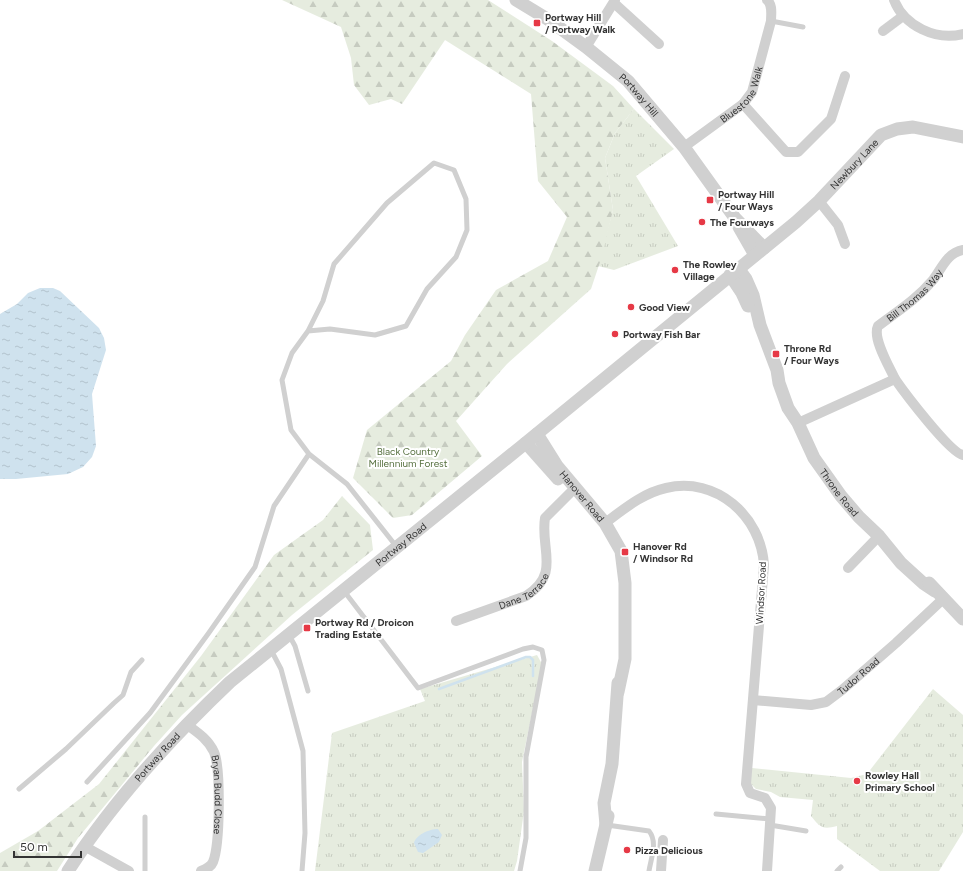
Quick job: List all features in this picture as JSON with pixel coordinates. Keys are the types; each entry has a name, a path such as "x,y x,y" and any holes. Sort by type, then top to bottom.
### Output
{"street":[{"name":"Portway Hill","path":"516,0 548,20 586,47 628,81 684,147 759,252"},
{"name":"Bluestone Walk","path":"684,147 743,104 752,92 772,12 770,2 767,0"},
{"path":"894,0 898,10 903,16 925,31 939,36 954,36 963,34"},
{"path":"586,47 614,2 660,44"},
{"path":"883,31 903,16"},
{"path":"743,104 786,152 798,152 831,119 844,76"},
{"name":"Newbury Lane","path":"759,252 819,201 881,135 896,129 913,127 963,137"},
{"path":"819,201 838,225 845,244"},
{"name":"Bill Thomas Way","path":"963,250 952,254 922,293 905,308 878,326 876,331 877,339 895,379 912,404 947,444 963,455"},
{"name":"Portway Road","path":"68,871 84,846 136,780 186,724 230,682 526,443 759,252"},
{"name":"Throne Road","path":"734,272 760,325 777,370 779,383 788,408 798,423 814,458 832,484 859,517 880,536 894,552 907,559 939,595 963,618"},
{"path":"798,423 895,379"},
{"name":"Hanover Road","path":"537,434 573,490"},
{"name":"Hanover Road","path":"526,443 573,490 621,551 621,561 625,583 625,659 618,692 612,764 613,799 595,871"},
{"name":"Windsor Road","path":"602,525 641,497 666,488 678,486 705,489 719,495 742,511 759,538 763,551 764,564 746,784 750,793 761,796 768,802 771,808 767,871"},
{"name":"Dane Terrace","path":"456,621 526,596 535,590 546,574 548,564 545,518 573,490"},
{"path":"848,568 880,536"},
{"name":"Tudor Road","path":"753,700 811,705 826,702 842,690 939,595"},
{"name":"Bryan Budd Close","path":"186,724 203,737 209,744 214,753 218,768 218,839 211,866 201,871"},
{"path":"661,871 663,840"},
{"path":"84,846 129,871"}],"lane":[{"path":"770,21 803,27"},
{"path":"308,331 330,329 375,335 406,326 427,289 456,257 467,230 466,200 454,170 434,163 387,203 350,243 334,264 323,301 308,331 292,354 282,380 291,430 309,454 348,484 396,547"},
{"path":"87,782 150,713 255,567 274,506 309,454"},
{"path":"343,590 418,688 523,649 533,647 542,650 544,660 526,757 526,838 520,871"},
{"path":"289,634 295,646 308,691"},
{"path":"270,649 281,669 303,751 305,833 302,871"},
{"path":"19,789 66,749 123,694 131,672 142,660"},
{"path":"716,814 770,822 806,831"},
{"path":"145,817 145,871"},
{"path":"606,824 649,831 653,836 654,846 649,871"}],"green space":[{"name":"Black Country Millennium Forest","path":"282,0 488,0 552,41 613,86 634,109 615,133 605,158 613,210 602,256 591,289 507,364 456,421 482,456 412,515 393,518 353,478 367,430 451,361 465,335 496,290 548,261 567,217 538,181 531,94 445,40 402,104 391,99 369,105 354,85 351,58 341,27"},
{"path":"634,109 674,149 636,176 678,246 614,270 598,266 613,210 605,158 615,133"},
{"path":"342,496 370,525 373,550 292,615 182,715 154,746 78,838 57,871 0,871 0,853 38,831 99,784 201,656 274,555 323,520"},
{"path":"537,655 542,664 522,762 524,811 517,861 514,871 315,871 332,733 425,701 420,689"},
{"name":"Rowley Hall Primary School","path":"933,689 963,715 963,832 939,871 880,871 837,839 837,826 828,828 822,827 817,823 811,816 813,800 780,797 771,792 756,789 750,783 752,768 851,778 867,774"}],"water":[{"path":"40,288 53,288 60,291 99,328 104,338 106,350 92,394 96,446 92,457 83,467 68,474 0,479 0,314 17,304 28,293"},
{"path":"438,829 442,835 439,842 423,853 418,852 414,843 417,837 427,831"}],"waterway":[{"path":"439,689 526,657 530,657 533,660 533,676"}],"place":[{"name":"Portway Hill / Portway Walk","path":"537,23"},
{"name":"Portway Hill / Four Ways","path":"710,200"},
{"name":"The Fourways","path":"702,222"},
{"name":"The Rowley Village","path":"675,270"},
{"name":"Good View","path":"631,307"},
{"name":"Portway Fish Bar","path":"615,334"},
{"name":"Throne Rd / Four Ways","path":"776,354"},
{"name":"Hanover Rd / Windsor Rd","path":"625,552"},
{"name":"Portway Rd / Droicon Trading Estate","path":"307,628"},
{"name":"Rowley Hall Primary School","path":"857,781"},
{"name":"Pizza Delicious","path":"627,850"}]}
